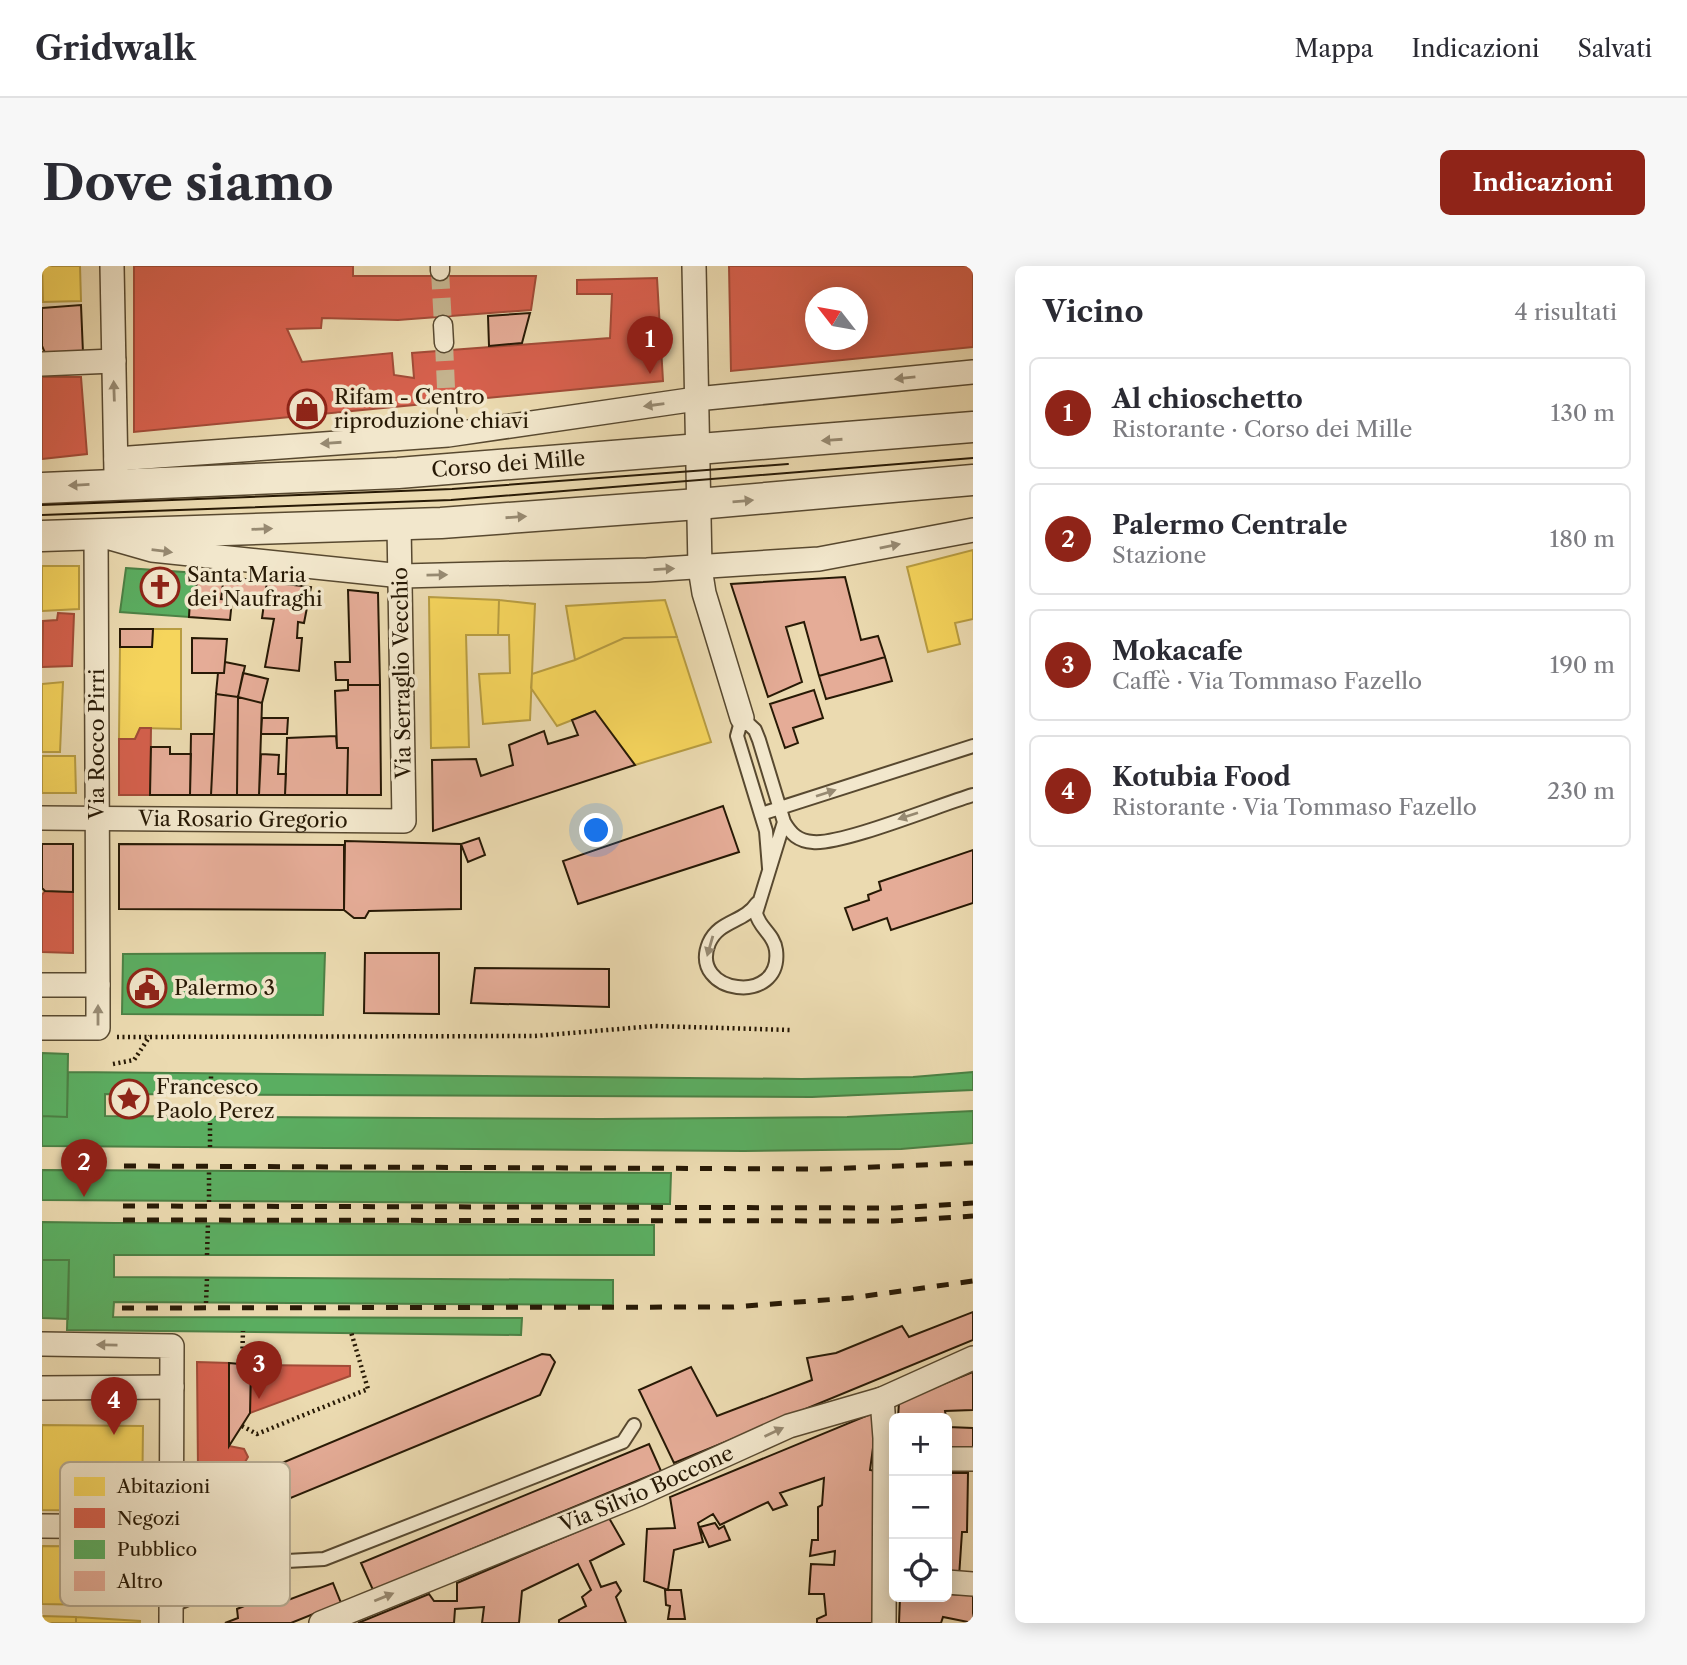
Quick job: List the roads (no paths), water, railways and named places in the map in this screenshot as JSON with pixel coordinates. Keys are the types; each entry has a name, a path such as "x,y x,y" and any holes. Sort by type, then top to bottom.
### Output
{"street":[{"path":"112,266 116,471"},
{"path":"694,266 700,568 704,593 742,718"},
{"path":"42,364 114,361"},
{"name":"Corso dei Mille","path":"42,488 116,471 448,435 696,399 973,372"},
{"path":"447,410 448,435"},
{"name":"Corso dei Mille","path":"116,471 398,473 973,427"},
{"path":"42,536 399,525 698,504 973,480"},
{"name":"Via Serraglio Vecchio","path":"399,525 402,576 404,821"},
{"path":"96,534 152,550 402,576 700,568 819,559 973,530"},
{"name":"Via Rocco Pirri","path":"42,1028 97,1028 96,534"},
{"name":"Via Rosario Gregorio","path":"42,818 404,821"},
{"path":"42,985 97,985"},
{"path":"42,1343 172,1346 172,1462"},
{"name":"Via Silvio Boccone","path":"321,1623 639,1494 789,1426 882,1399 973,1358"},
{"path":"42,1388 172,1388"},
{"path":"882,1399 889,1450"},
{"path":"952,1459 973,1460"},
{"path":"889,1539 890,1476"},
{"path":"42,1526 60,1526"},
{"path":"884,1623 889,1579"},
{"path":"952,1582 973,1584"}],"lane":[{"path":"769,868 761,814 737,736 742,718 755,730 784,822 790,834 801,840 829,841 973,794"},
{"path":"761,814 973,746"},
{"path":"757,903 758,920 774,942 775,964 762,982 751,988 728,986 711,970 707,947 719,928 746,917 757,903 784,822"},
{"path":"290,1561 324,1559 623,1443 634,1425"},
{"path":"171,1615 189,1606"}],"tunnel":[{"path":"440,271 443,325"},
{"path":"444,343 447,410"}],"tram line":[{"path":"42,515 451,500 973,458"},
{"path":"42,505 452,489 788,464"}],"railway":[{"path":"124,1166 823,1169 973,1163"},
{"path":"123,1206 895,1208 973,1203"},
{"path":"123,1220 893,1221 973,1216"},
{"path":"122,1308 733,1307 851,1298 973,1281"}],"place":[{"name":"Al chioschetto","path":"650,374"},
{"name":"Rifam - Centro riproduzione chiavi","path":"307,409"},
{"name":"Santa Maria dei Naufraghi","path":"160,587"},
{"name":"Palermo 3","path":"147,988"},
{"name":"Francesco Paolo Perez","path":"129,1099"},
{"name":"Palermo Centrale","path":"84,1197"},
{"name":"Mokacafe","path":"259,1399"},
{"name":"Kotubia Food","path":"114,1435"}]}
